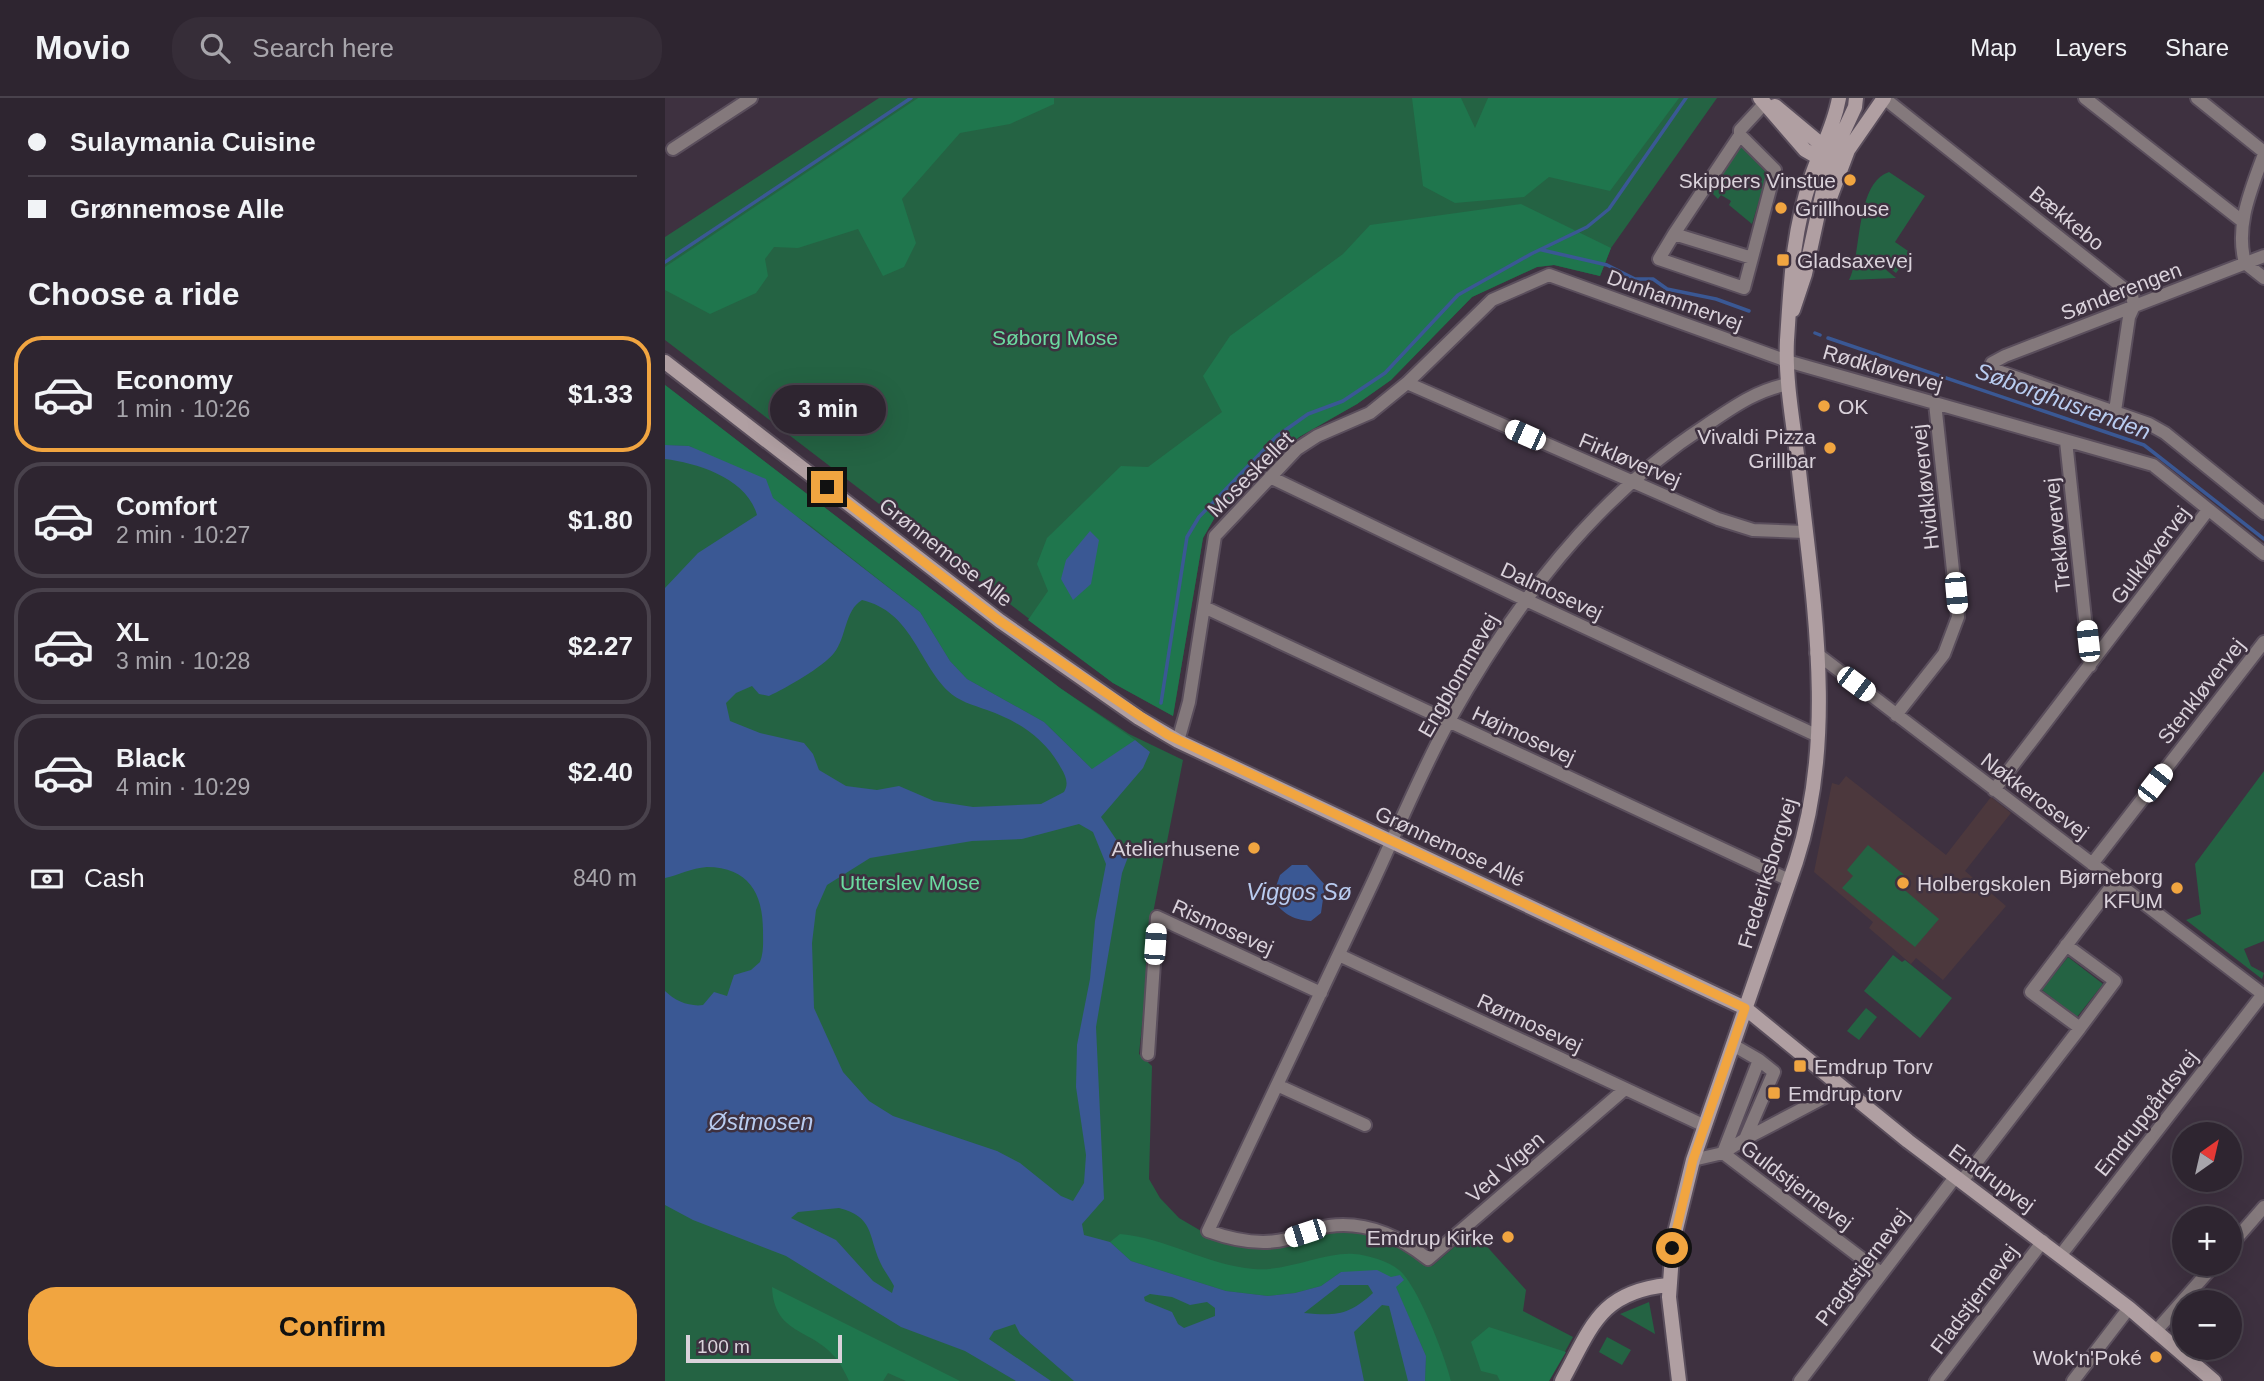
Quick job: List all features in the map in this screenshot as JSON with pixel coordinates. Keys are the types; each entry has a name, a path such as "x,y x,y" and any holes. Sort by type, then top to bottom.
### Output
{"street":[{"path":"673,149 751,98"},
{"name":"Frederiksborgvej","path":"1837,133 1836,113 1839,98"},
{"path":"1837,133 1872,111 1884,98"},
{"name":"Bækkebo","path":"1884,98 2132,295 2134,306"},
{"path":"2085,98 2242,222"},
{"path":"2197,98 2264,153 2242,222 2241,248 2245,263 2264,278"},
{"path":"1740,135 1775,170 1744,288 1659,259 1740,135 1740,130 1764,100 1805,150 1826,156"},
{"name":"Frederiksborgvej","path":"1679,1381 1668,1284 1673,1241 1693,1160 1807,828 1815,785 1818,736 1816,653 1787,361 1789,279 1803,205 1837,133 1858,101"},
{"name":"Frederiksborgvej","path":"1808,262 1821,238 1840,168 1872,111"},
{"name":"Frederiksborgvej","path":"1789,323 1808,262 1826,156"},
{"path":"1674,234 1752,258"},
{"name":"Sønderengen","path":"2115,411 1992,369 1992,363 2264,256"},
{"name":"Dunhammervej","path":"1549,275 1787,361"},
{"name":"Moseskellet","path":"1178,741 1189,702 1215,536 1307,443 1370,413 1407,383 1492,300 1549,275"},
{"path":"2134,306 2129,317 2115,411 2165,433 2264,513"},
{"name":"Rødkløvervej","path":"1787,361 2153,464 2264,554"},
{"name":"Grønnemose Alle","path":"665,362 1000,621 1139,718"},
{"name":"Firkløvervej","path":"1407,383 1630,482 1746,528 1773,533 1805,532"},
{"name":"Engblommevej","path":"1208,1231 1449,721 1525,600 1572,540 1630,482 1688,437 1752,395 1767,388 1789,384"},
{"name":"Hvidkløvervej","path":"1896,715 1944,654 1958,617 1935,403"},
{"name":"Trekløvervej","path":"2066,441 2090,666"},
{"name":"Dalmosevej","path":"1271,477 1525,600 1818,736"},
{"name":"Gulkløvervej","path":"1994,790 2209,510"},
{"name":"Højmosevej","path":"1204,607 1789,880"},
{"name":"Stenkløvervej","path":"2092,864 2264,642"},
{"name":"Nøkkerosevej","path":"1816,653 2263,994"},
{"name":"Grønnemose Allé","path":"1139,718 1178,741 1745,1008"},
{"path":"2080,1028 2031,992 2115,882"},
{"name":"Rismosevej","path":"1147,1054 1157,917 1321,993"},
{"name":"Pragtstjernevej","path":"1800,1381 1881,1273 2115,981 2066,945"},
{"name":"Rørmosevej","path":"1339,955 1705,1126"},
{"name":"Emdrupgårdsvej","path":"2060,1255 2263,994"},
{"name":"Emdrupvej","path":"1745,1008 1842,1088 2129,1308 2214,1381"},
{"path":"1733,1045 1774,1072 1745,1139"},
{"path":"1723,1153 1759,1060"},
{"path":"1277,1085 1365,1125"},
{"path":"1693,1160 1723,1153 1842,1088"},
{"name":"Ved Vigen","path":"1208,1231 1231,1239 1259,1242 1285,1240 1326,1226 1368,1227 1399,1239 1428,1259 1625,1089"},
{"name":"Guldstjernevej","path":"1723,1153 1881,1273"},
{"path":"2242,1232 2264,1207"},
{"name":"Fladstjernevej","path":"1936,1381 2043,1241"},
{"path":"2156,1331 2204,1276"},
{"path":"1562,1381 1601,1314 1613,1301 1643,1287 1668,1284"},
{"path":"2073,1381 2129,1308"}],"shaded area":[{"name":"Holbergskolen","path":"1846,776 1946,855 1991,797 2011,813 1965,871 2006,906 1943,980 1916,958 1911,964 1869,928 1873,922 1814,872 1832,783 1839,785"}],"green space":[{"name":"Søborg Mose","path":"879,98 1717,98 1611,248 1600,276 1554,265 1537,267 1472,297 1391,380 1357,404 1299,437 1215,517 1203,538 1173,716 1113,683 665,340 665,237"},
{"path":"918,98 1054,98 1054,104 1010,124 960,133 902,199 916,243 904,267 883,276 858,229 798,248 774,247 765,259 768,276 756,293 710,314 665,290 665,267"},
{"path":"1412,98 1461,98 1475,128 1488,98 1679,98 1610,191 1549,177 1524,197 1455,203 1423,186"},
{"path":"1741,144 1767,174 1752,224 1729,205 1731,201 1721,195 1718,199 1710,191"},
{"path":"1889,172 1925,196 1895,242 1911,253 1896,273 1881,262 1879,264 1896,278 1849,280 1870,190 1878,179"},
{"path":"1521,204 1611,248 1600,276 1554,265 1537,267 1472,297 1391,380 1357,404 1299,437 1215,517 1203,538 1173,716 1113,683 1028,620 1048,591 1037,564 1047,538 1121,466 1148,467 1222,412 1203,376 1230,336 1343,254 1370,225"},
{"name":"Utterslev Mose","path":"665,385 1060,688 1129,734 1183,760 1154,908 1139,1054 1152,1066 1149,1179 1160,1198 1179,1218 1208,1235 1245,1244 1331,1231 1360,1230 1407,1246 1432,1266 1473,1231 1526,1290 1523,1311 1573,1337 1549,1381 665,1381"},
{"path":"665,385 1060,688 1135,740 1093,770 1044,722 967,679 950,661 920,612 811,526 690,446 665,445"},
{"path":"2264,771 2264,941 2244,949 2251,966 2264,973 2262,979 2186,920 2201,914 2195,864"},
{"path":"1868,845 1908,878 1901,887 1939,919 1915,947 1842,888 1853,876 1847,870"},
{"path":"1893,955 1902,962 1905,960 1952,998 1920,1038 1864,991"},
{"path":"2068,957 2103,984 2077,1017 2042,990"},
{"path":"1866,1008 1877,1017 1859,1040 1847,1031"},
{"path":"1120,1234 1137,1236 1237,1267 1254,1269 1279,1268 1342,1254 1384,1261 1399,1270 1414,1290 1437,1339 1451,1381 1425,1381 1426,1356 1391,1277 1341,1272 1321,1286 1295,1293 1268,1296 1226,1291 1131,1261 1110,1242"},
{"path":"772,1287 960,1381 906,1381 888,1373 883,1381 849,1381 837,1360 825,1348 786,1323 774,1303"},
{"path":"1649,1302 1655,1334 1620,1314"},
{"path":"1489,1327 1566,1352 1549,1381 1500,1381 1497,1375 1481,1371 1471,1342"},
{"path":"1607,1337 1631,1350 1622,1365 1599,1352"}],"water":[{"name":"Østmosen","path":"665,445 689,446 766,479 773,498 920,612 950,661 967,679 1044,722 1092,769 1135,740 1150,752 1143,768 1101,817 1128,857 1122,873 1096,1027 1104,1199 1082,1224 1084,1235 1110,1242 1131,1261 1226,1291 1268,1296 1321,1286 1341,1272 1377,1270 1391,1277 1400,1275 1404,1280 1396,1287 1426,1356 1425,1381 1408,1381 1389,1306 1382,1305 1354,1332 1364,1381 1074,1381 1020,1334 1015,1324 994,1331 989,1339 1051,1381 1016,1381 965,1351 901,1327 786,1256 693,1220 665,1205 665,991 678,1000 693,1005 703,1005 714,992 727,996 734,975 751,970 760,962 763,942 760,905 756,894 743,877 721,868 707,867 665,878 665,588 698,553 757,515 743,491 732,482 706,469 665,459","holes":["862,600 879,606 892,615 913,639 938,679 952,694 1009,719 1039,739 1064,774 1067,783 1064,792 1041,804 973,807 934,801 899,786 877,790 846,786 819,770 813,754 804,743 760,733 730,721 726,703 736,693 752,686 759,694 769,696 804,677 829,659 838,647 856,605","1079,824 1093,832 1106,864 1095,921 1090,979 1077,1045 1076,1087 1086,1155 1084,1183 1073,1201 1061,1196 1020,1163 997,1151 893,1116 869,1101 843,1072 814,1008 812,943 816,910 827,885 870,858 972,841 1022,839","839,1208 858,1216 868,1228 880,1262 894,1286 892,1293 873,1281 836,1240 791,1218 798,1212","1340,1285 1368,1285 1373,1293 1349,1310 1334,1314 1304,1313","1150,1294 1172,1297 1190,1305 1207,1302 1215,1308 1215,1316 1184,1328 1178,1324 1172,1312 1145,1301 1144,1297"]},
{"path":"1090,531 1099,540 1091,584 1073,600 1061,579 1066,560"},
{"name":"Viggos Sø","path":"1292,865 1307,865 1325,885 1321,913 1311,921 1288,915 1272,898 1280,875"}],"waterway":[{"path":"665,262 911,98"},
{"path":"1161,703 1187,537 1199,517 1277,436 1308,414 1343,401 1385,373 1458,295 1531,254 1587,227 1609,209 1686,98"},
{"name":"Søborghusrenden","path":"1542,250 1607,265 1635,279 1653,279 1667,289 1716,299 1749,311"},
{"name":"Søborghusrenden","path":"1815,333 1820,335"},
{"name":"Søborghusrenden","path":"1828,338 2144,445 2264,539"}],"place":[{"name":"Skippers Vinstue","path":"1850,180"},
{"name":"Grillhouse","path":"1781,208"},
{"name":"Gladsaxevej","path":"1783,260"},
{"name":"OK","path":"1824,406"},
{"name":"Vivaldi Pizza Grillbar","path":"1830,448"},
{"name":"Atelierhusene","path":"1254,848"},
{"name":"Holbergskolen","path":"1903,883"},
{"name":"Bjørneborg KFUM","path":"2177,888"},
{"name":"Emdrup Torv","path":"1800,1066"},
{"name":"Emdrup torv","path":"1774,1093"},
{"name":"Emdrup Kirke","path":"1508,1237"},
{"name":"Wok'n'Poké","path":"2156,1357"}],"route":[{"path":"827,487 1000,621 1139,718 1178,741 1745,1008 1693,1160 1672,1248"}]}
